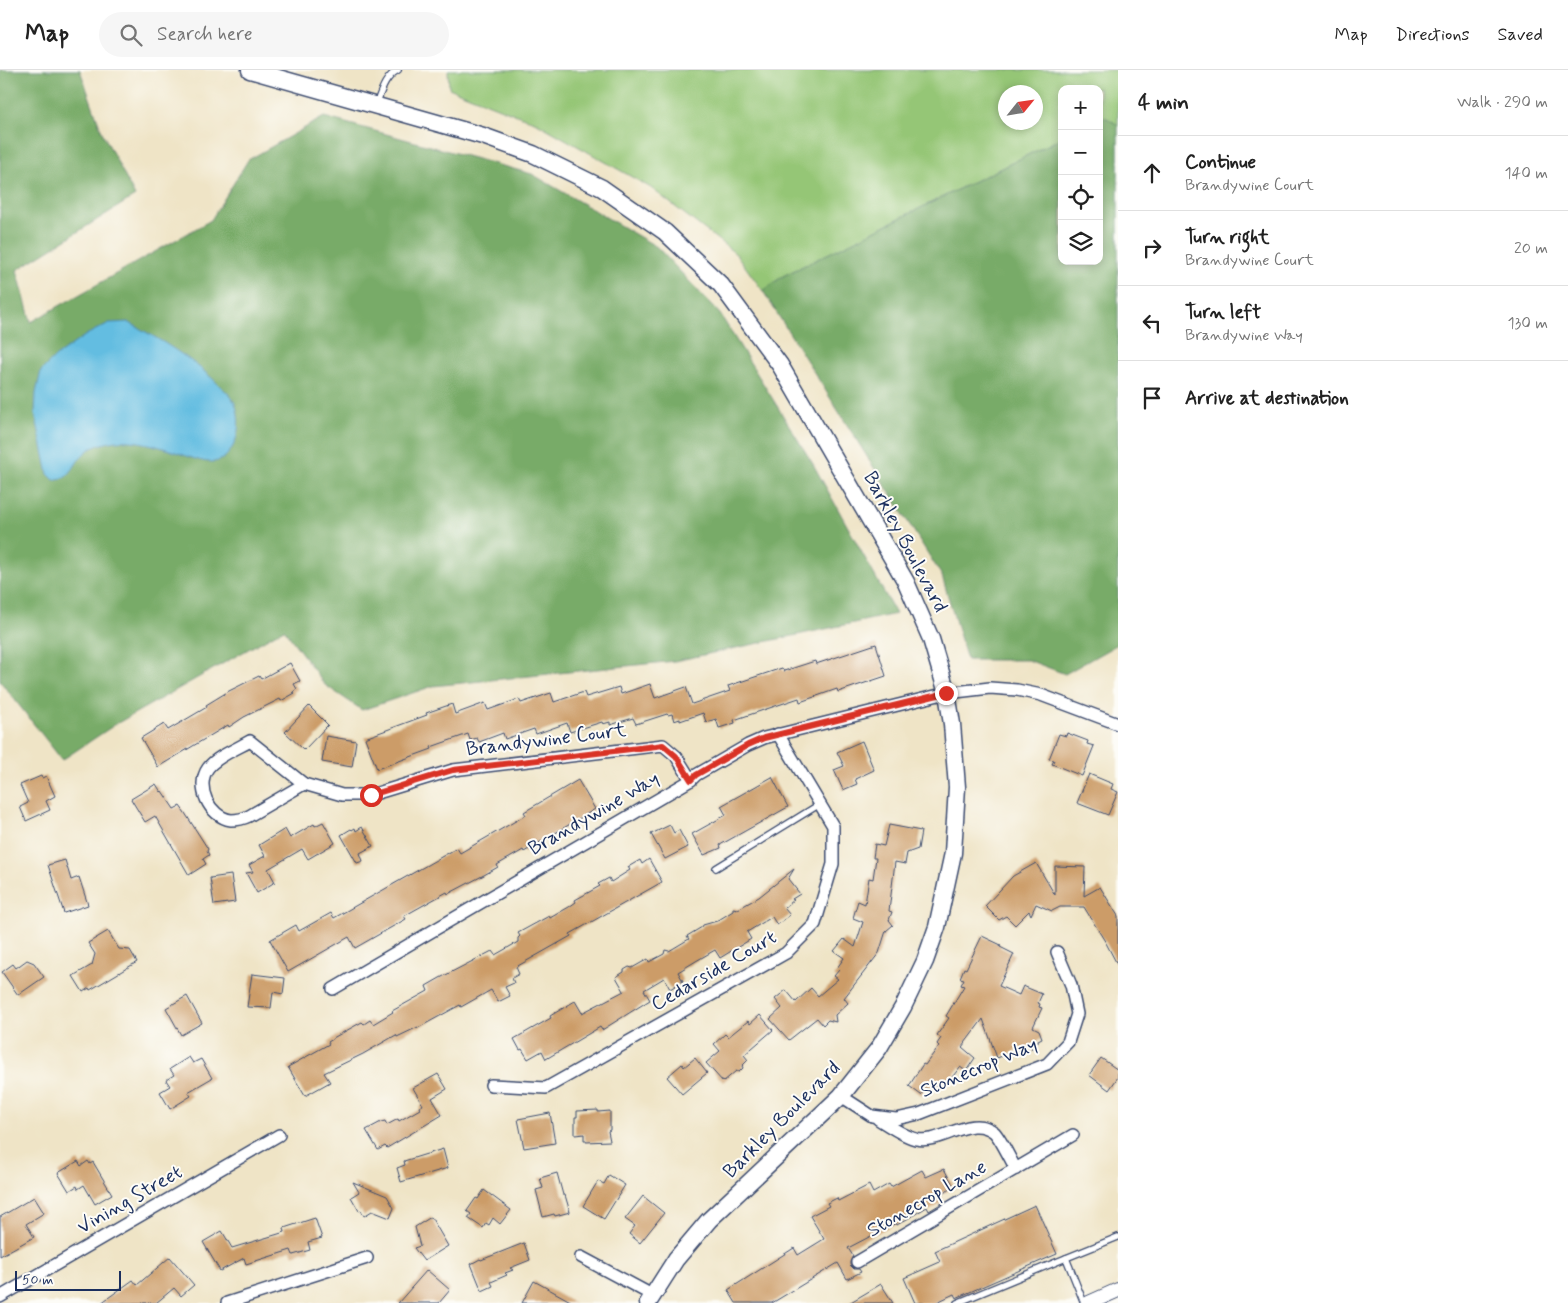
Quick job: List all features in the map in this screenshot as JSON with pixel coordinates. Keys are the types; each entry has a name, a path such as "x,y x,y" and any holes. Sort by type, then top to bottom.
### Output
{"main road":[{"name":"Barkley Boulevard","path":"250,70 483,136 533,154 602,188 665,232 721,285 780,365 906,582 931,640 946,693 955,747 958,787 954,853 937,927 925,961 903,1007 879,1048 841,1096 709,1220 676,1258 650,1299"}],"street":[{"name":"Brandywine Way","path":"333,989 748,745 778,734 946,693 990,688 1017,690 1060,701 1118,724"},
{"name":"Cedarside Court","path":"491,1085 546,1088 786,953 815,924 833,864 833,826 778,734"},
{"name":"Brandywine Court","path":"304,784 241,820 230,820 214,811 205,797 202,788 203,778 207,769 214,762 250,741 304,784 342,795 371,795 453,770 663,745 676,756 691,780"},
{"name":"Stonecrop Way","path":"841,1096 872,1116 896,1118 920,1114 1047,1064 1068,1042 1077,1014 1071,985 1057,952"},
{"name":"Stonecrop Lane","path":"872,1116 915,1139 931,1140 970,1126 982,1127 994,1132 1016,1169"},
{"name":"Vining Street","path":"0,1296 279,1135"},
{"name":"Stonecrop Lane","path":"857,1262 1073,1135"},
{"path":"581,1257 650,1299"},
{"path":"227,1303 368,1258"},
{"path":"1089,1303 1118,1290"}],"lane":[{"path":"376,106 387,79 398,70"},
{"path":"716,868 820,804"},
{"path":"957,1303 1118,1237"},
{"path":"1066,1258 1084,1303"}],"green space":[{"path":"0,70 80,70 102,132 135,196 17,270 31,322 211,220 248,160 324,117 532,174 657,247 720,314 813,464 896,614 675,661 433,686 362,710 325,685 284,629 116,724 62,760 0,681"},
{"path":"448,70 1118,70 1118,125 1103,118 1103,85 1058,85 1058,140 783,276 763,291 736,254 651,188 537,123 449,88"},
{"path":"1103,118 1118,125 1118,644 1065,674 1028,660 967,660 942,576 763,291 783,276 1058,140 1058,265 1103,265"}],"water":[{"path":"128,322 189,359 230,395 235,403 238,414 238,431 235,442 226,456 216,462 199,460 165,448 146,444 128,441 108,443 88,450 69,474 54,480 48,474 35,413 36,393 41,371 56,356 86,335 109,323"}],"building":[{"path":"876,644 886,676 838,692 837,689 800,702 799,698 734,720 735,723 719,728 716,719 706,722 703,713 680,721 680,719 674,721 672,714 667,714 636,724 633,718 610,725 610,722 603,724 602,722 570,732 567,723 536,734 534,729 505,739 503,733 479,742 477,738 470,740 468,734 377,769 365,738 452,704 455,714 485,703 488,710 519,699 521,703 551,693 554,702 584,692 586,697 619,687 621,694 650,684 655,698 686,687 692,704 730,691 728,686 782,668 784,671 815,661 816,664"},
{"path":"290,663 300,681 294,684 297,689 293,692 295,693 244,717 229,727 228,725 158,767 141,738 164,724 168,730 207,707 206,705 229,691 259,676 261,679"},
{"path":"309,706 328,725 304,750 285,732"},
{"path":"1067,733 1088,741 1087,744 1094,746 1082,776 1052,764 1054,760 1049,759 1059,734 1066,736"},
{"path":"326,736 356,741 352,767 322,762"},
{"path":"862,741 874,770 855,779 857,784 843,790 834,770 844,766 837,752"},
{"path":"1089,774 1113,784 1111,789 1118,792 1108,815 1077,803"},
{"path":"41,776 42,778 46,776 55,796 46,801 50,810 26,821 20,807 28,803 20,785"},
{"path":"772,777 788,807 720,845 721,848 704,855 692,834 726,815 721,806"},
{"path":"578,780 595,809 524,852 523,850 497,865 498,867 484,875 448,894 447,892 404,916 406,919 355,948 349,937 288,972 270,940 296,925 299,931 331,913 334,918 457,848 460,853 526,815 524,812"},
{"path":"156,784 174,809 180,806 208,849 209,855 203,859 206,864 189,875 155,816 145,822 131,799"},
{"path":"323,822 335,843 308,859 302,849 268,869 275,882 257,893 246,873 253,872 249,865 265,856 259,845 285,829 290,838 314,824 315,826"},
{"path":"670,825 674,833 679,830 688,847 665,859 651,834"},
{"path":"889,825 921,831 918,849 907,853 905,864 895,862 889,911 892,912 889,920 893,925 886,931 879,953 844,998 848,1003 835,1015 836,1022 828,1020 823,1025 817,1018 789,1040 770,1019 782,1008 775,999 786,990 796,1002 811,988 818,996 838,979 834,976 844,958 834,951 844,939 855,947 863,922 853,918 858,901 865,904 869,878 873,879 876,858 873,858 875,844 884,846"},
{"path":"362,827 373,846 360,853 363,861 357,863 341,835 351,829 355,828 356,831"},
{"path":"649,859 662,882 516,967 519,974 512,978 514,983 505,987 510,996 498,1002 491,990 418,1028 397,1037 396,1035 324,1073 330,1082 305,1096 288,1067 329,1044 328,1042 333,1038 362,1022 364,1024 370,1020 373,1024 428,991 426,986 440,978 492,951 495,955 518,942 520,936 518,933 569,907 576,902 575,900 600,886 598,884 609,878 611,882 630,870 628,867 640,860 642,864"},
{"path":"65,860 71,880 79,877 88,905 64,913 48,865"},
{"path":"1036,863 1055,895 1055,866 1085,867 1084,896 1100,887 1118,916 1118,966 1084,907 1060,907 1052,911 1036,904 1031,915 1029,911 1015,925 1006,916 999,920 985,906 1013,876"},
{"path":"794,869 788,879 800,894 792,899 794,900 784,908 790,915 777,925 772,917 747,932 751,939 720,958 715,950 696,961 678,972 683,981 670,989 664,978 644,990 650,1000 602,1030 600,1027 546,1059 542,1051 528,1059 522,1049 520,1050 514,1039 551,1018 550,1016 575,1001 582,1013 624,991 616,977 624,972 624,970 629,967 632,968 648,959 649,962 664,954 665,950 669,951 689,939 687,936 703,925 717,921 733,911 733,908 738,909 759,897"},
{"path":"231,875 235,902 214,905 210,878"},
{"path":"108,931 119,949 130,950 137,962 90,990 89,988 83,992 73,976 92,965 95,954 88,943"},
{"path":"982,936 1014,954 999,986 1019,995 1023,986 1042,994 1038,1003 1040,1004 1039,1007 1042,1008 1033,1027 1039,1030 1042,1038 1031,1045 1032,1049 1019,1054 1018,1050 997,1058 983,1019 962,1047 975,1058 966,1071 960,1067 947,1084 944,1082 940,1087 936,1084 930,1092 926,1088 921,1095 909,1086 923,1064 925,1065 939,1046 937,1044 941,1038 937,1035 949,1018 946,1016 964,986 961,985 964,979 960,978"},
{"path":"27,960 34,963 44,977 18,995 2,972 13,964 16,968"},
{"path":"252,974 285,978 283,994 273,992 271,1008 247,1007"},
{"path":"187,996 202,1023 181,1035 166,1008"},
{"path":"760,1015 773,1030 744,1055 748,1060 742,1066 743,1068 739,1072 736,1071 723,1082 706,1063 720,1051 714,1044 725,1034 728,1037 748,1021 750,1024"},
{"path":"189,1057 193,1063 201,1059 212,1078 188,1092 191,1096 170,1109 160,1092 170,1086 166,1080 174,1075 170,1069"},
{"path":"695,1058 707,1073 682,1094 667,1077 682,1064 684,1067"},
{"path":"1101,1058 1118,1070 1118,1077 1109,1090 1089,1075"},
{"path":"438,1074 447,1089 432,1098 442,1115 387,1148 385,1146 378,1150 366,1130 381,1122 385,1121 387,1125 398,1119 399,1121 420,1109 419,1107 423,1105 413,1088"},
{"path":"598,1110 598,1112 610,1111 610,1130 608,1131 610,1141 586,1142 584,1134 575,1135 577,1111"},
{"path":"550,1113 555,1143 524,1148 518,1119"},
{"path":"443,1149 448,1168 401,1182 397,1168 405,1165 404,1161"},
{"path":"78,1161 81,1166 88,1161 90,1164 93,1162 112,1194 95,1204 84,1185 78,1189 77,1186 69,1191 58,1173"},
{"path":"944,1169 954,1187 940,1195 944,1202 929,1211 927,1207 897,1225 896,1223 848,1248 853,1256 850,1265 861,1272 847,1279 838,1263 772,1303 736,1303 728,1290 794,1248 798,1255 824,1239 810,1216 829,1206 827,1203 837,1198 838,1201 869,1185 873,1193 889,1184 891,1187 922,1170 926,1177"},
{"path":"557,1173 570,1212 543,1217 536,1190 543,1188 540,1178"},
{"path":"609,1175 625,1185 604,1219 583,1206 598,1181 604,1184"},
{"path":"353,1182 387,1196 394,1208 390,1218 372,1211 364,1216 351,1197 359,1192"},
{"path":"484,1190 511,1210 500,1224 493,1218 489,1225 486,1223 483,1228 468,1218 471,1214 467,1211"},
{"path":"643,1196 664,1213 640,1243 629,1234 635,1226 625,1219"},
{"path":"34,1197 44,1213 26,1224 34,1237 0,1256 0,1217"},
{"path":"1035,1205 1057,1254 956,1298 954,1294 935,1303 915,1303 904,1278 940,1262 935,1251"},
{"path":"431,1217 448,1246 424,1261 414,1248 420,1246 415,1227"},
{"path":"315,1218 322,1238 308,1242 310,1250 293,1255 291,1250 246,1264 244,1258 220,1271 203,1242 222,1231 232,1248 285,1232 284,1228"},
{"path":"524,1243 530,1260 510,1268 513,1270 505,1273 507,1275 491,1282 493,1286 482,1291 471,1264"},
{"path":"170,1257 194,1285 181,1296 174,1288 156,1303 101,1303 133,1280 137,1285"},
{"path":"427,1270 450,1290 439,1303 398,1303"},
{"path":"534,1281 574,1303 522,1303"},
{"path":"881,1284 893,1303 849,1303 866,1293"}],"route":[{"path":"371,795 453,770 663,745 676,756 691,780 696,775 748,745 764,738 946,693"}]}
